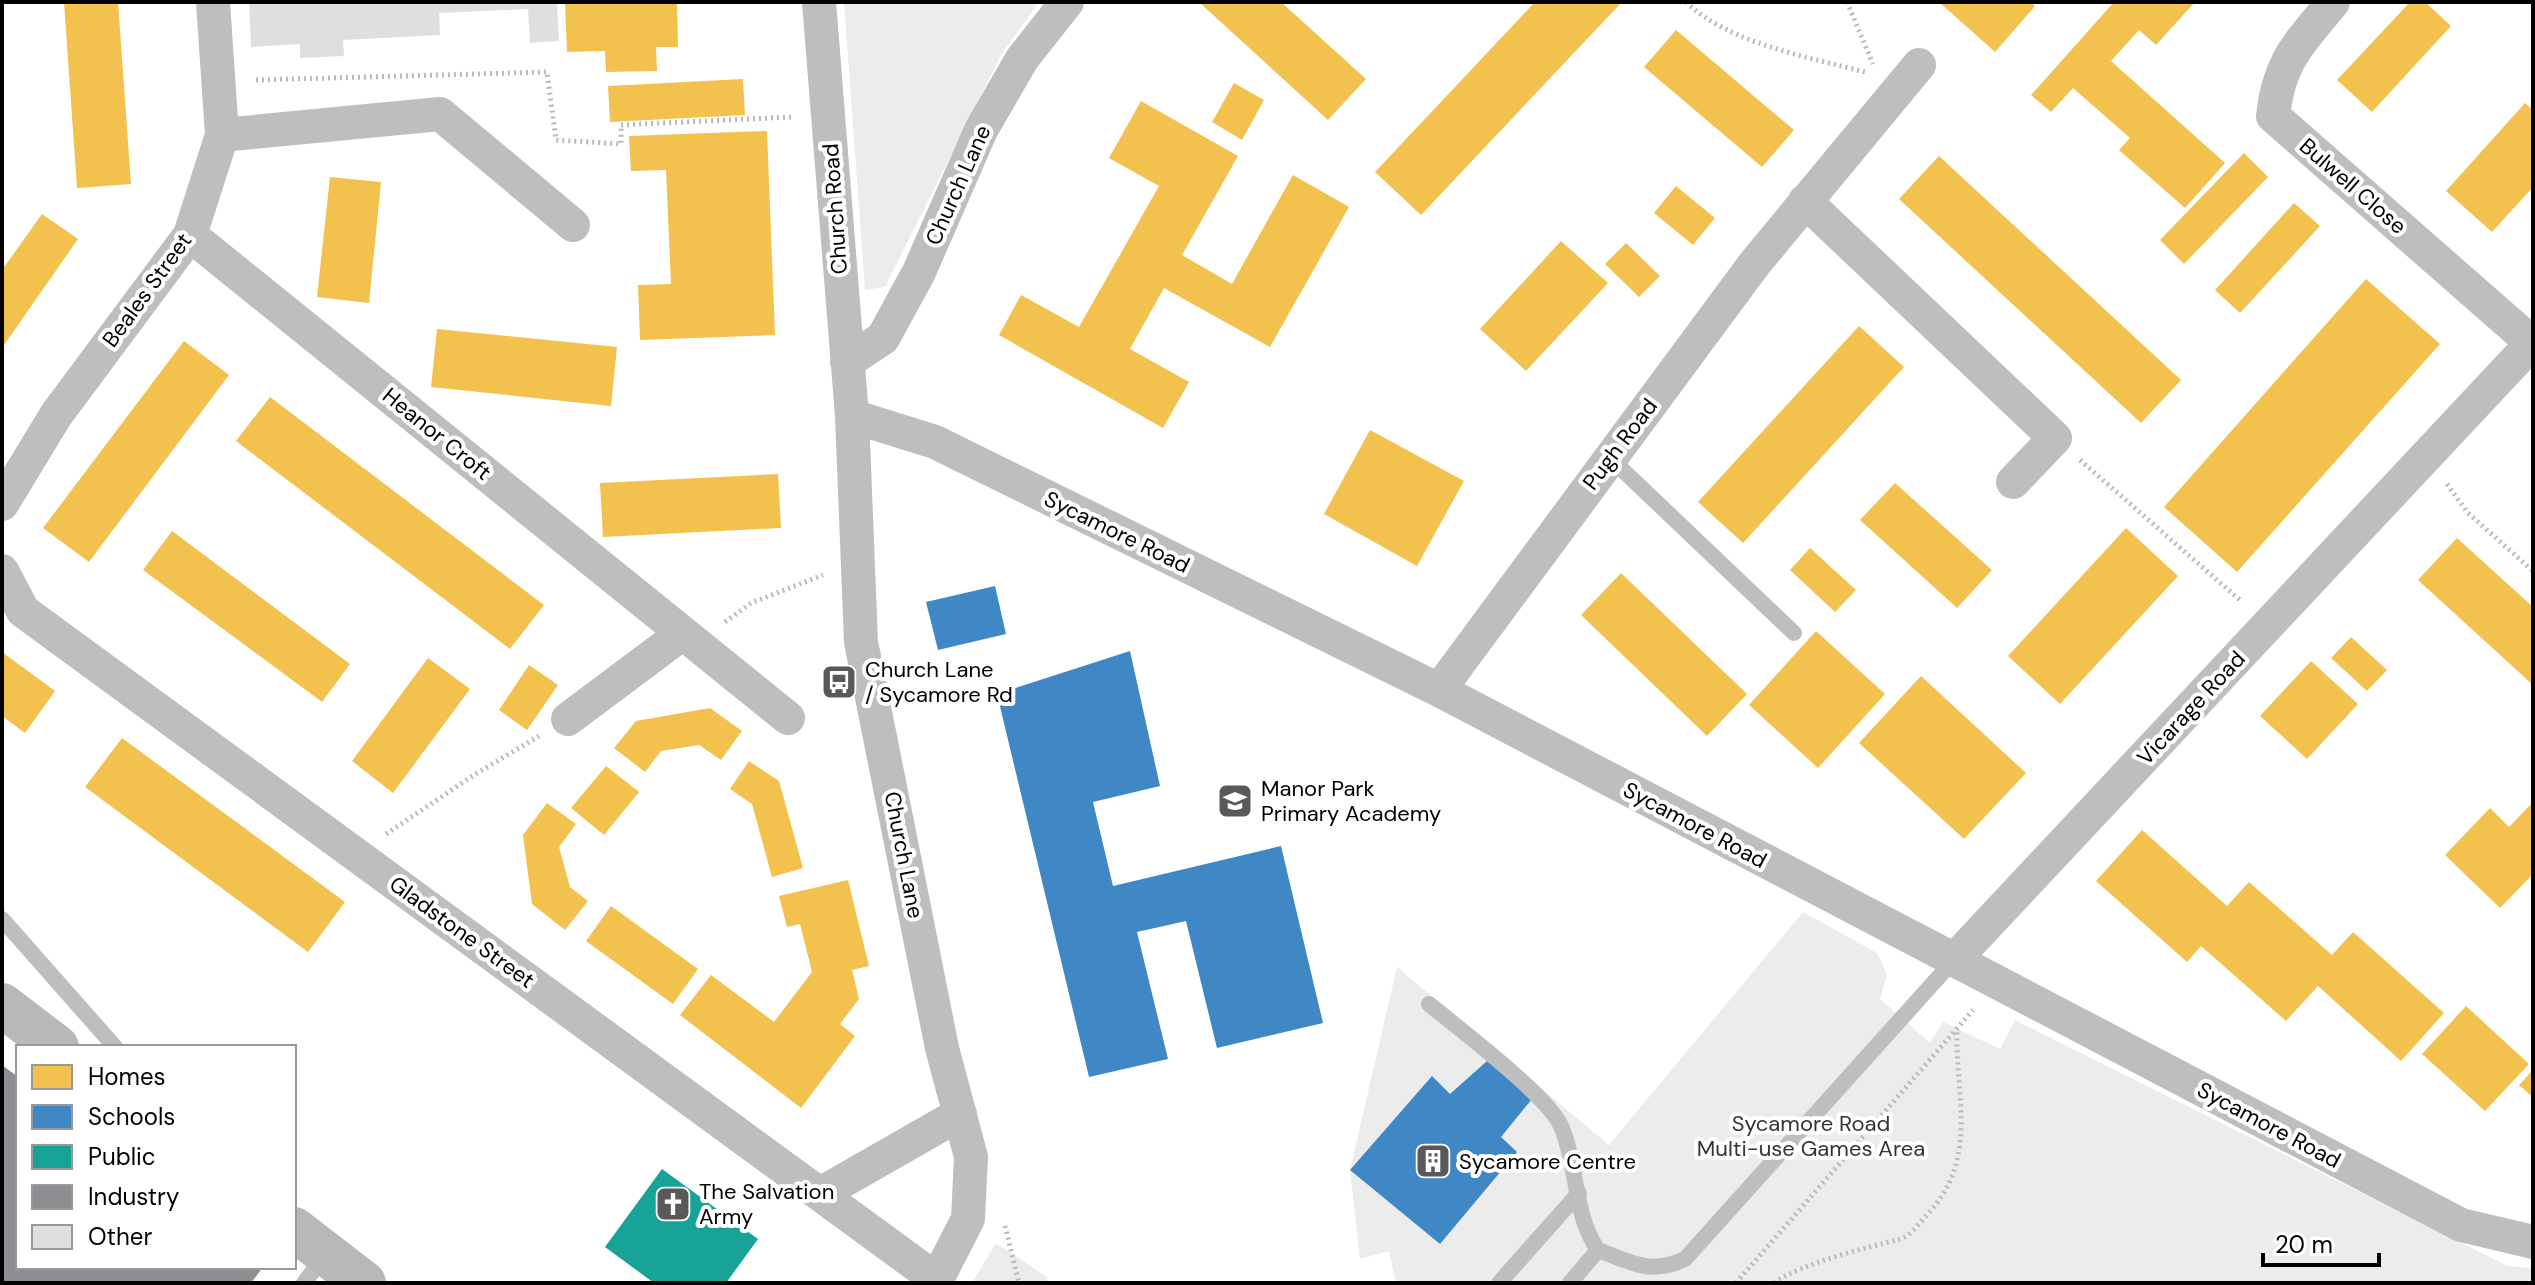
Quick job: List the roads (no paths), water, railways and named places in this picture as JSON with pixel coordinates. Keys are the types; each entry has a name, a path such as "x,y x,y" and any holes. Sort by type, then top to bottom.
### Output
{"main road":[{"path":"2,1005 54,1045"},
{"path":"308,1255 364,1283"}],"street":[{"name":"Beales Street","path":"2,504 56,415 190,235 222,135 213,2"},
{"name":"Church Road","path":"819,2 852,416"},
{"name":"Church Lane","path":"847,362 883,338 919,272 981,130 1022,59 1067,2"},
{"name":"Bulwell Close","path":"2333,2 2289,55 2277,84 2273,116 2532,342"},
{"name":"Pugh Road","path":"1439,690 1805,201 1919,65"},
{"path":"222,135 440,114 573,225"},
{"path":"1805,201 2055,438 2013,482"},
{"name":"Heanor Croft","path":"190,235 788,718"},
{"name":"Vicarage Road","path":"1954,960 2428,457 2532,342"},
{"name":"Church Lane","path":"852,416 861,642 942,1048 971,1157 968,1219 936,1281"},
{"name":"Sycamore Road","path":"852,416 935,442 1439,690 2461,1225 2533,1242"},
{"name":"Gladstone Street","path":"2,571 23,611 936,1281"},
{"path":"568,719 689,638"},
{"path":"820,1194 960,1114"}],"lane":[{"path":"1610,458 1794,633"},
{"path":"2,919 113,1045"},
{"path":"1429,1004 1551,1111 1560,1124 1590,1238 1598,1250 1636,1265 1664,1269 1685,1259 1954,960"},
{"path":"1499,1283 1579,1193"},
{"path":"1570,1283 1598,1250"}],"place":[{"name":"Church Lane / Sycamore Rd","path":"839,682"},
{"name":"Manor Park Primary Academy","path":"1235,801"},
{"name":"Sycamore Centre","path":"1433,1161"},
{"name":"The Salvation Army","path":"673,1204"}],"park label":[{"name":"Sycamore Road Multi-use Games Area","path":"1811,1136"}]}
